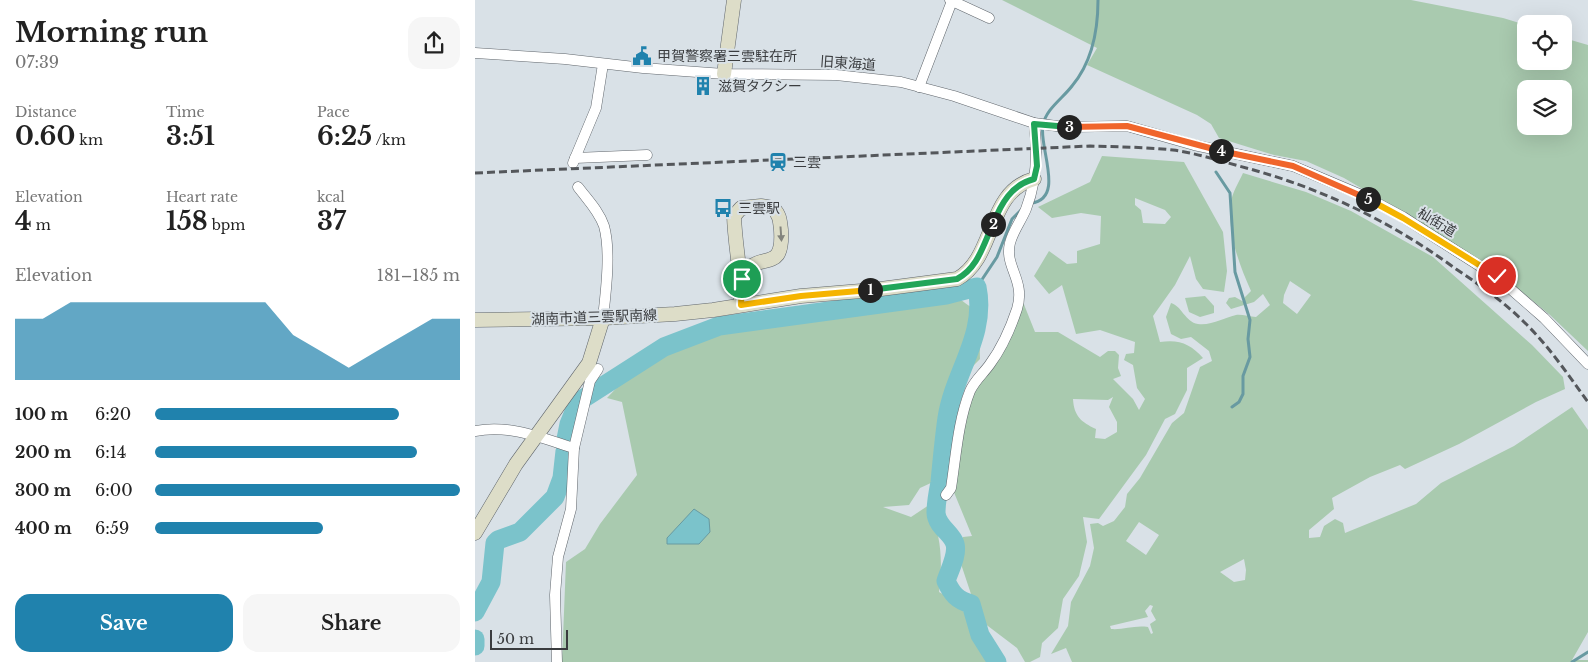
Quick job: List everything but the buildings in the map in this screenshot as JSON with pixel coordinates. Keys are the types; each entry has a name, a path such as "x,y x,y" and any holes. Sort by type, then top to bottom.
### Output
{"street":[{"path":"724,74 734,0"},
{"path":"919,87 951,0 989,18"},
{"name":"旧東海道","path":"475,54 565,58 603,64 724,74 859,76 919,87 954,96 1039,124"},
{"path":"603,64 596,108 575,161 647,155"},
{"path":"946,495 951,488 963,413 970,391 977,379 990,364 1017,309 1020,294 1019,282 1008,257 1009,243 1027,205 1034,179 1037,166 1039,124"},
{"name":"杣街道","path":"1039,124 1127,126 1194,145 1293,166 1322,178 1403,218 1497,276 1544,318 1588,364"},
{"name":"湖南市道三雲駅南線","path":"475,320 603,318 713,310 957,279 967,273 977,261 1003,201 1024,182 1034,179"},
{"path":"475,533 535,436 589,363 603,318 606,278 604,226 596,210 578,187"},
{"path":"741,305 742,279 745,271 757,262 775,258 780,254 782,246 780,218 773,208 761,206 741,208 734,216 738,268 742,279"},
{"path":"736,239 746,253 757,262"},
{"path":"557,662 555,595 558,557 571,509 574,448 590,381 598,369"},
{"path":"475,432 504,429 574,448"}],"green space":[{"path":"1002,0 1411,0 1517,22 1517,70 1572,70 1572,40 1588,45 1588,351 1550,315 1507,280 1410,217 1344,178 1306,161 1274,155 1219,138 1211,124 1197,115 1087,65 1097,48"},
{"path":"1102,156 1184,162 1223,232 1227,271 1224,292 1203,289 1196,279 1190,256 1175,285 1153,316 1160,342 1179,342 1194,349 1203,358 1187,368 1187,390 1175,414 1165,419 1146,455 1099,519 1083,517 1087,542 1079,576 1063,599 1058,628 1042,643 1040,657 1030,662 1025,662 1017,648 984,623 978,615 957,552 963,537 972,536 953,490 960,447 956,409 980,381 1023,302 1035,332 1058,332 1100,357 1108,351 1115,351 1119,355 1118,368 1121,376 1113,379 1133,399 1139,410 1145,399 1137,388 1133,365 1124,360 1126,354 1134,353 1135,342 1100,330 1076,334 1062,285 1049,294 1034,276 1049,251 1067,264 1077,263 1077,251 1100,244 1101,216 1081,213 1052,218 1038,207 1090,182","holes":["1135,198 1165,210 1171,217 1165,224 1143,223 1141,210 1135,205","1113,397 1109,407 1117,422 1117,432 1105,439 1095,438 1096,429 1079,418 1073,399 1108,400"]},
{"path":"1243,173 1306,192 1351,211 1433,257 1532,345 1563,377 1565,389 1536,402 1459,444 1405,469 1400,465 1370,477 1332,498 1334,509 1309,530 1309,538 1320,537 1324,526 1335,519 1343,523 1345,533 1416,504 1441,483 1514,446 1572,407 1588,430 1588,632 1572,660 1588,660 1588,662 1072,662 1066,648 1051,654 1068,626 1071,602 1090,566 1094,548 1090,524 1098,523 1103,526 1114,521 1125,507 1127,494 1140,478 1172,423 1184,413 1200,367 1212,361 1209,351 1191,337 1181,339 1171,334 1166,317 1171,303 1178,307 1190,320 1198,324 1213,323 1236,315 1256,317 1270,305 1263,294 1254,302 1231,309 1226,303 1229,298 1235,297 1244,302 1245,297 1251,291 1238,259 1232,237 1230,214 1234,191","holes":["1290,281 1311,295 1297,314 1283,303","1139,522 1159,535 1146,555 1126,541","1244,559 1245,580 1234,582 1220,572","1150,605 1153,606 1151,611 1156,620 1150,624 1153,633 1151,634 1148,627 1111,629 1110,626 1148,617 1145,611"]},
{"path":"955,296 977,312 983,322 980,359 966,373 953,401 946,476 920,488 909,505 883,507 911,517 929,505 940,548 939,592 957,602 991,652 994,662 562,662 566,562 585,549 600,524 637,475 622,402 607,398 641,362 665,345 695,333 918,299"},
{"path":"1205,296 1214,306 1214,313 1200,317 1189,312 1185,298"}],"water":[{"path":"694,509 709,519 710,532 699,544 667,544 667,538"}],"waterway":[{"path":"1031,203 1041,199 1047,192 1049,182 1042,134 1043,125 1051,109 1072,86 1085,66 1093,45 1097,23 1098,0"},
{"path":"1216,172 1230,193 1235,272 1250,320 1248,339 1250,357 1243,376 1243,394 1239,402 1232,407"},
{"path":"977,287 997,257 1012,219 1024,207"},
{"path":"566,439 569,424 578,402 664,347 719,326 946,295 977,287 978,321 947,418 936,513 939,522 951,536 956,548 946,581 950,590 956,596 962,601 971,604 980,635 997,662"},
{"path":"475,612 491,582 495,543 498,540 520,532 555,497 562,478 565,451"},
{"path":"475,639 475,646"},
{"path":"1572,662 1588,652"}],"railway":[{"path":"475,173 1090,146 1152,148 1189,153 1269,174 1325,195 1379,220 1431,251 1500,301 1533,331 1588,402"}],"place":[{"name":"甲賀警察署三雲駐在所","path":"642,56"},
{"name":"滋賀タクシー","path":"703,86"},
{"name":"三雲","path":"778,162"},
{"name":"三雲駅","path":"723,208"}],"route":[{"path":"742,279 741,305 801,296 873,290 957,279 967,273 977,261 1003,201 1024,182 1034,179 1038,148 1034,124 1064,127 1127,126 1194,145 1293,166 1363,196 1403,218 1497,276"}]}
